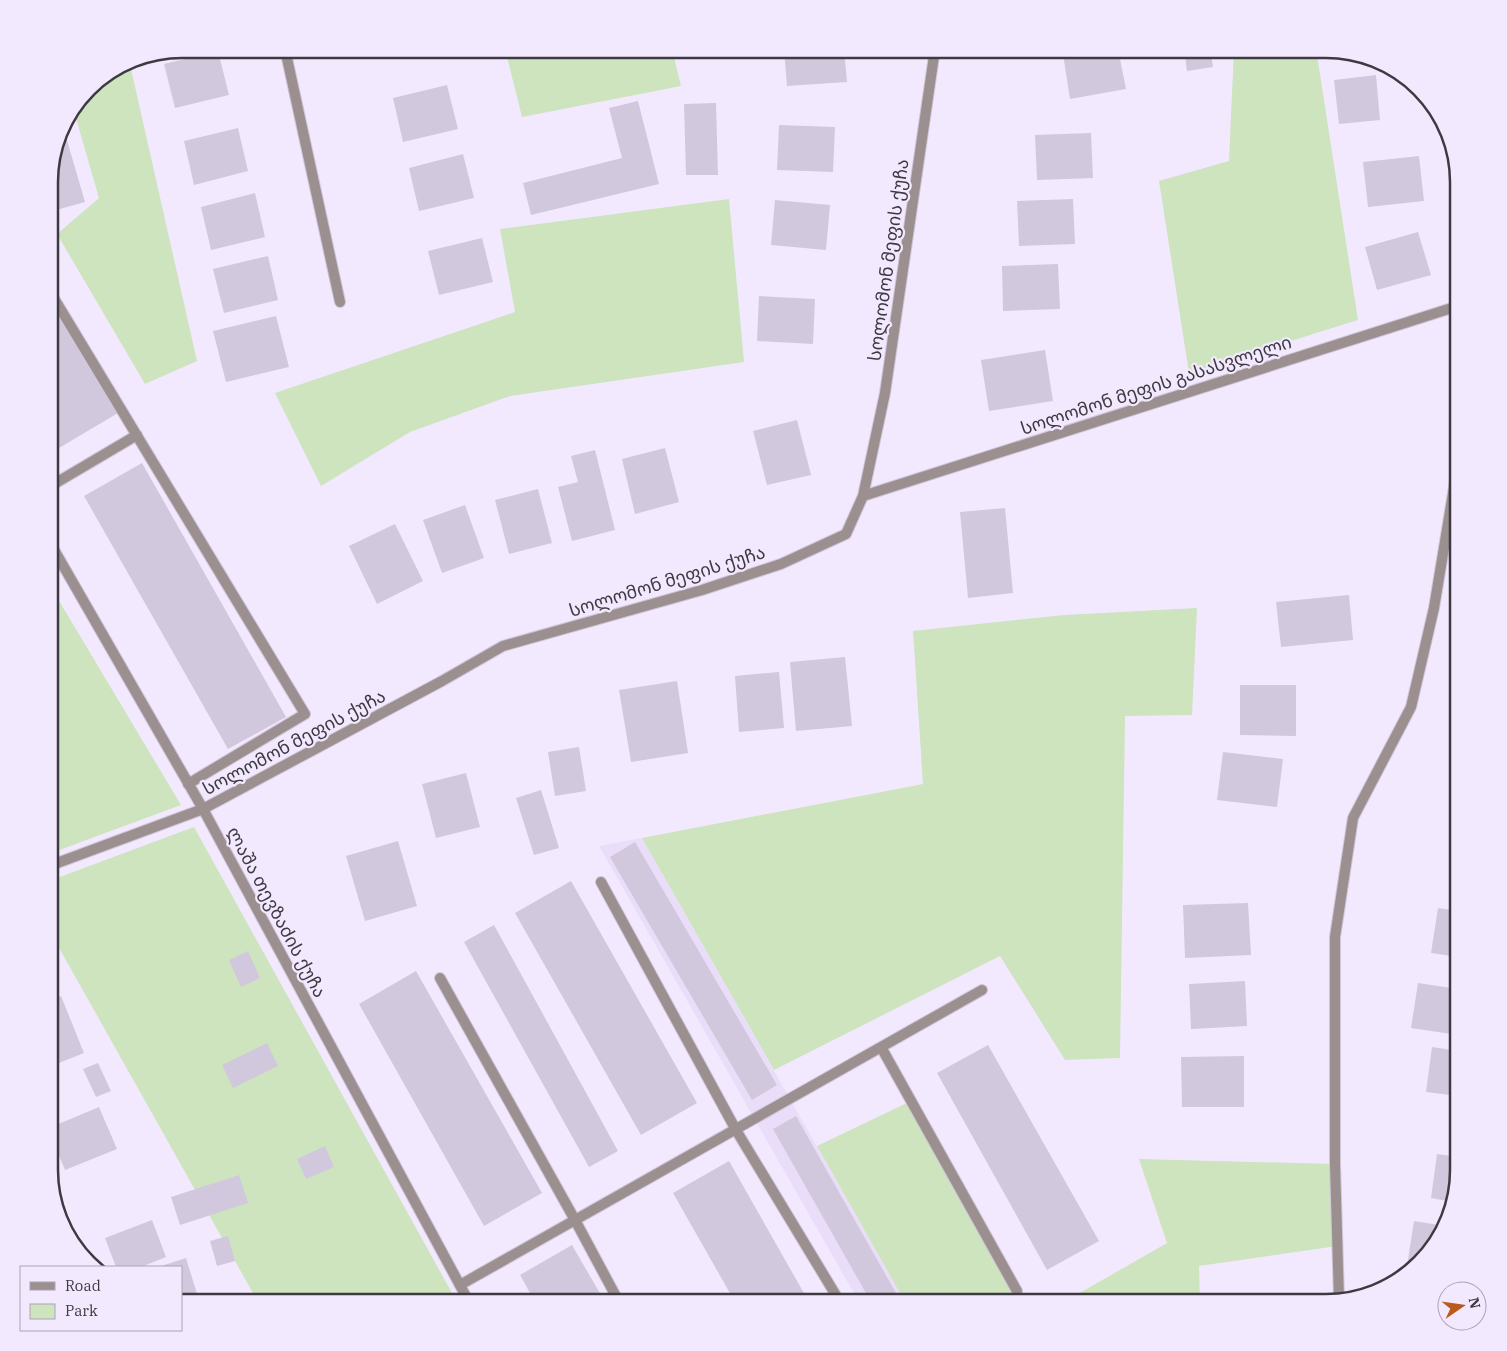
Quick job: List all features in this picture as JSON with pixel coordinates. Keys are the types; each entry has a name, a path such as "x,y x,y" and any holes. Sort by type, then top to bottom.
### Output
{"street":[{"path":"287,58 340,302"},
{"name":"სოლომონ მეფის ქუჩა","path":"58,863 203,809 433,686 503,646 702,590 781,564 846,534 863,496 885,393 934,58"},
{"path":"58,305 305,714 188,784"},
{"name":"სოლომონ მეფის გასასვლელი","path":"863,496 1449,309"},
{"path":"58,482 136,435"},
{"path":"1339,1292 1335,1164 1334,937 1353,818 1411,707 1434,608 1449,515"},
{"name":"ლაშა თევზაძის ქუჩა","path":"58,557 203,809 465,1294"},
{"path":"601,882 736,1130 835,1294"},
{"path":"440,978 615,1294"},
{"path":"460,1285 982,990"},
{"path":"881,1047 1017,1291"}],"shaded area":[{"path":"642,838 900,1294 854,1294 599,846"}],"green space":[{"path":"507,58 674,58 681,86 522,117"},
{"path":"1234,58 1317,58 1358,320 1189,373 1159,181 1229,161"},
{"path":"131,68 197,361 145,384 58,236 58,233 99,198 75,116 106,83"},
{"path":"729,199 744,362 510,396 410,432 321,486 275,393 515,312 500,229"},
{"path":"58,599 181,805 58,851"},
{"path":"1197,608 1192,715 1125,716 1120,1058 1065,1060 1000,956 774,1070 642,838 923,784 913,631 1064,615"},
{"path":"194,827 453,1294 254,1294 58,946 58,878"},
{"path":"911,1101 1019,1294 900,1294 817,1146"},
{"path":"1139,1159 1335,1164 1337,1246 1199,1266 1200,1294 1078,1294 1167,1243"}],"building":[{"path":"189,58 220,58 229,95 175,108 164,64"},
{"path":"785,58 845,58 847,82 787,86"},
{"path":"1064,58 1120,58 1126,89 1070,99"},
{"path":"1185,58 1212,58 1213,67 1187,71"},
{"path":"1376,75 1380,120 1339,124 1334,80"},
{"path":"447,85 458,129 403,142 393,98"},
{"path":"638,101 659,184 531,215 523,183 622,158 609,108"},
{"path":"716,103 718,175 686,175 684,104"},
{"path":"779,125 835,127 833,172 777,170"},
{"path":"238,128 248,171 194,185 184,141"},
{"path":"1091,133 1093,178 1037,180 1035,135"},
{"path":"66,137 85,202 58,210 58,173"},
{"path":"463,154 474,198 419,211 409,168"},
{"path":"1419,156 1424,201 1368,207 1363,162"},
{"path":"255,193 265,237 211,250 201,207"},
{"path":"1073,199 1075,244 1019,246 1017,201"},
{"path":"775,200 830,205 826,250 771,245"},
{"path":"1418,232 1431,275 1377,290 1365,247"},
{"path":"482,238 493,282 439,295 428,251"},
{"path":"268,256 278,300 224,313 213,269"},
{"path":"1058,264 1060,309 1003,311 1002,266"},
{"path":"759,296 815,299 813,344 757,341"},
{"path":"58,312 118,413 59,448 58,446"},
{"path":"276,316 289,367 226,382 213,331"},
{"path":"1045,350 1053,401 989,411 981,360"},
{"path":"797,420 811,475 767,485 753,431"},
{"path":"665,448 679,502 635,514 622,459"},
{"path":"595,450 615,530 572,541 558,487 578,482 571,456"},
{"path":"142,463 286,717 228,749 84,496"},
{"path":"538,489 552,543 509,554 495,500"},
{"path":"465,505 484,558 442,573 423,520"},
{"path":"1005,508 1013,593 968,598 960,512"},
{"path":"395,524 423,581 377,604 349,546"},
{"path":"1349,595 1353,640 1281,647 1276,602"},
{"path":"845,657 852,726 796,731 790,662"},
{"path":"779,672 784,728 739,732 735,676"},
{"path":"677,681 688,753 631,762 619,690"},
{"path":"1240,685 1296,685 1296,736 1240,735"},
{"path":"579,747 586,791 555,796 548,752"},
{"path":"1223,752 1283,759 1277,807 1217,800"},
{"path":"466,773 480,827 436,838 422,784"},
{"path":"541,790 559,848 534,855 516,798"},
{"path":"398,841 417,906 365,921 346,856"},
{"path":"635,842 777,1085 752,1100 610,857"},
{"path":"571,881 697,1103 641,1135 515,913"},
{"path":"1248,903 1251,955 1185,958 1183,905"},
{"path":"1438,908 1450,910 1450,956 1431,953"},
{"path":"494,925 618,1151 589,1167 464,942"},
{"path":"248,951 260,978 241,987 229,960"},
{"path":"416,971 542,1193 484,1226 359,1004"},
{"path":"1245,981 1247,1026 1191,1029 1189,984"},
{"path":"1418,983 1450,988 1450,1034 1411,1028"},
{"path":"61,996 84,1053 58,1063 58,997"},
{"path":"267,1043 278,1066 233,1088 222,1065"},
{"path":"988,1045 1099,1241 1047,1270 937,1073"},
{"path":"1432,1047 1450,1050 1450,1095 1426,1092"},
{"path":"1244,1056 1244,1107 1182,1107 1181,1057"},
{"path":"98,1063 111,1091 96,1097 83,1069"},
{"path":"99,1107 117,1149 65,1170 58,1153 58,1124"},
{"path":"796,1116 896,1294 866,1294 773,1129"},
{"path":"325,1146 334,1167 306,1179 297,1159"},
{"path":"1437,1154 1450,1156 1445,1201 1431,1198"},
{"path":"729,1161 804,1294 730,1294 673,1193"},
{"path":"239,1175 248,1203 180,1225 171,1197"},
{"path":"152,1220 166,1257 144,1266 116,1266 105,1238"},
{"path":"1414,1221 1437,1225 1429,1239 1408,1262"},
{"path":"228,1236 235,1261 217,1266 210,1241"},
{"path":"572,1245 600,1294 531,1294 520,1275"},
{"path":"186,1258 197,1294 182,1294 182,1266 161,1266"}]}
